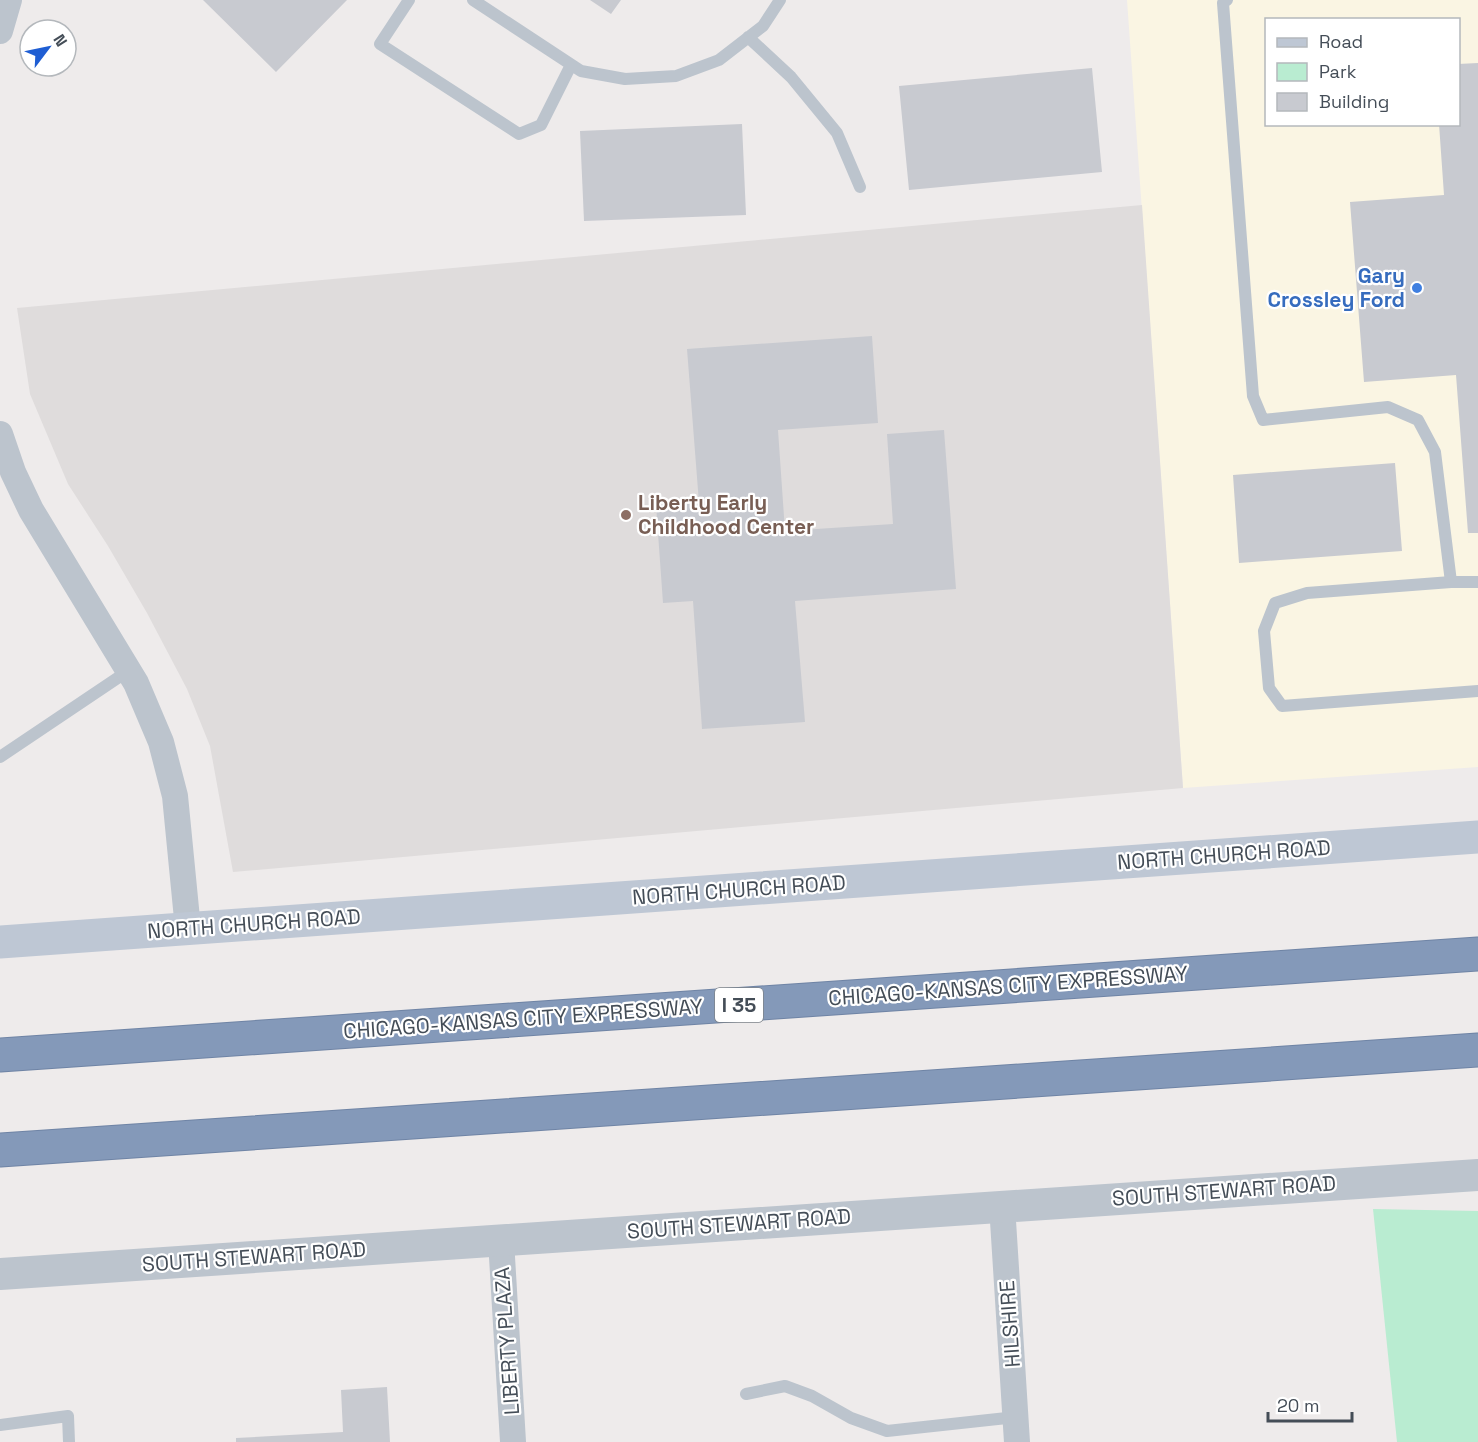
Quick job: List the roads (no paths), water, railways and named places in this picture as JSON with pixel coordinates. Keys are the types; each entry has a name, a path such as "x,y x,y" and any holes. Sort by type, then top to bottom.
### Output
{"highway":[{"name":"CHICAGO-KANSAS CITY EXPRESSWAY","path":"0,1055 1478,954"},
{"path":"0,1150 1478,1050"}],"main road":[{"name":"NORTH CHURCH ROAD","path":"0,942 1478,837"}],"street":[{"path":"0,31 9,0"},
{"path":"0,434 6,475 136,683 160,742 175,796 188,928"},
{"name":"SOUTH STEWART ROAD","path":"0,1274 1478,1174"},
{"name":"HILSHIRE","path":"1002,1205 1016,1430"},
{"name":"LIBERTY PLAZA","path":"501,1240 513,1442"}],"lane":[{"path":"409,0 380,44 519,134 541,125 571,64"},
{"path":"473,0 581,71 625,79 676,76 719,60 762,26 780,0"},
{"path":"1227,0 1223,3 1253,396 1263,420 1388,407 1418,420 1435,452 1450,582"},
{"path":"748,37 791,77 837,133 860,187"},
{"path":"1478,582 1307,592 1275,603 1264,631 1269,688 1282,706 1478,692"},
{"path":"0,757 128,670"},
{"path":"746,1394 785,1386 812,1396 851,1418 887,1431 1016,1430"},
{"path":"0,1425 68,1416 69,1442"}],"place":[{"name":"Gary Crossley Ford","path":"1417,288"},
{"name":"Liberty Early Childhood Center","path":"626,515"}]}
